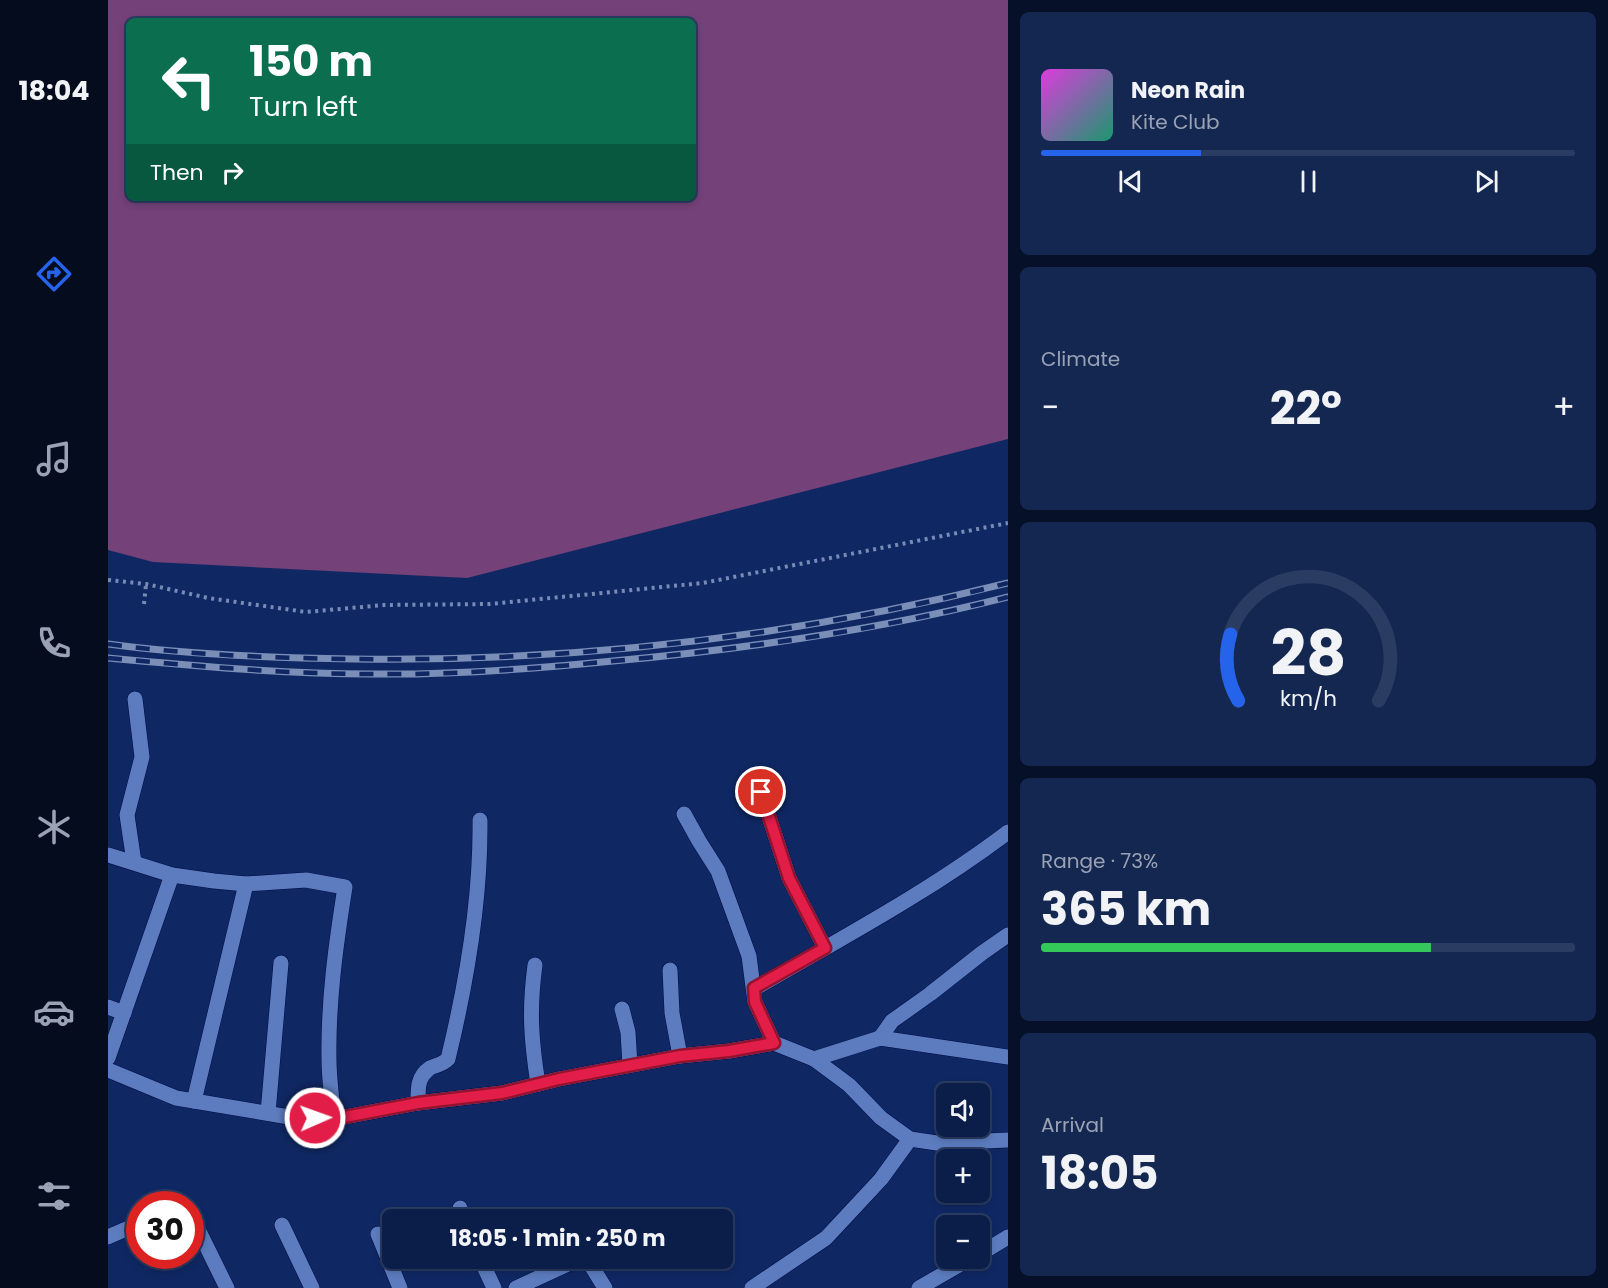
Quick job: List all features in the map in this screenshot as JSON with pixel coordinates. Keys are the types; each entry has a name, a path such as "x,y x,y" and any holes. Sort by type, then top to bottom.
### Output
{"street":[{"path":"134,862 128,814 142,758 135,699"},
{"path":"761,792 789,878 825,948"},
{"path":"684,813 718,871 749,956 755,1002 774,1043"},
{"path":"418,1103 418,1084 431,1068 448,1059 456,1024 476,913 480,820"},
{"path":"754,988 945,876 1008,832"},
{"path":"108,855 172,875 246,884 306,880 345,887 336,942 331,1004 329,1059 334,1119"},
{"path":"108,1058 172,875"},
{"path":"194,1101 246,884"},
{"path":"880,1038 892,1021 981,953 1005,943"},
{"path":"268,1113 281,963"},
{"path":"535,965 531,996 531,1034 538,1084"},
{"path":"670,970 672,1013 680,1056"},
{"path":"108,1007 124,1013"},
{"path":"622,1009 628,1032 630,1065"},
{"path":"814,1059 880,1038 1008,1057"},
{"path":"108,1070 176,1098 295,1118 334,1119 418,1103 502,1093 680,1056 774,1043 814,1059 849,1085 881,1118 910,1139 937,1143 1008,1140"},
{"path":"752,1288 826,1238 881,1179 910,1139"},
{"path":"282,1225 312,1288"},
{"path":"108,1237 126,1229"},
{"path":"378,1234 400,1288"},
{"path":"990,1248 1008,1238"},
{"path":"204,1241 227,1288"},
{"path":"485,1269 494,1288"},
{"path":"516,1288 558,1269"},
{"path":"593,1269 605,1288"},
{"path":"919,1288 952,1269"}],"path":[{"path":"108,580 146,584 208,598 306,612 384,605 490,604 703,583 1008,523"},
{"path":"144,604 146,584"}],"shaded area":[{"path":"108,0 1008,0 1008,439 467,578 153,562 108,550"}],"railway":[{"path":"108,644 231,655 354,659 436,659 601,651 765,632 927,602 1008,583"},
{"path":"108,658 240,669 339,674 432,674 523,669 663,656 812,637 911,619 1008,597"}],"route":[{"path":"315,1118 334,1119 418,1103 502,1093 559,1079 680,1056 774,1043 755,1002 754,988 825,948 789,878 761,792"}]}
